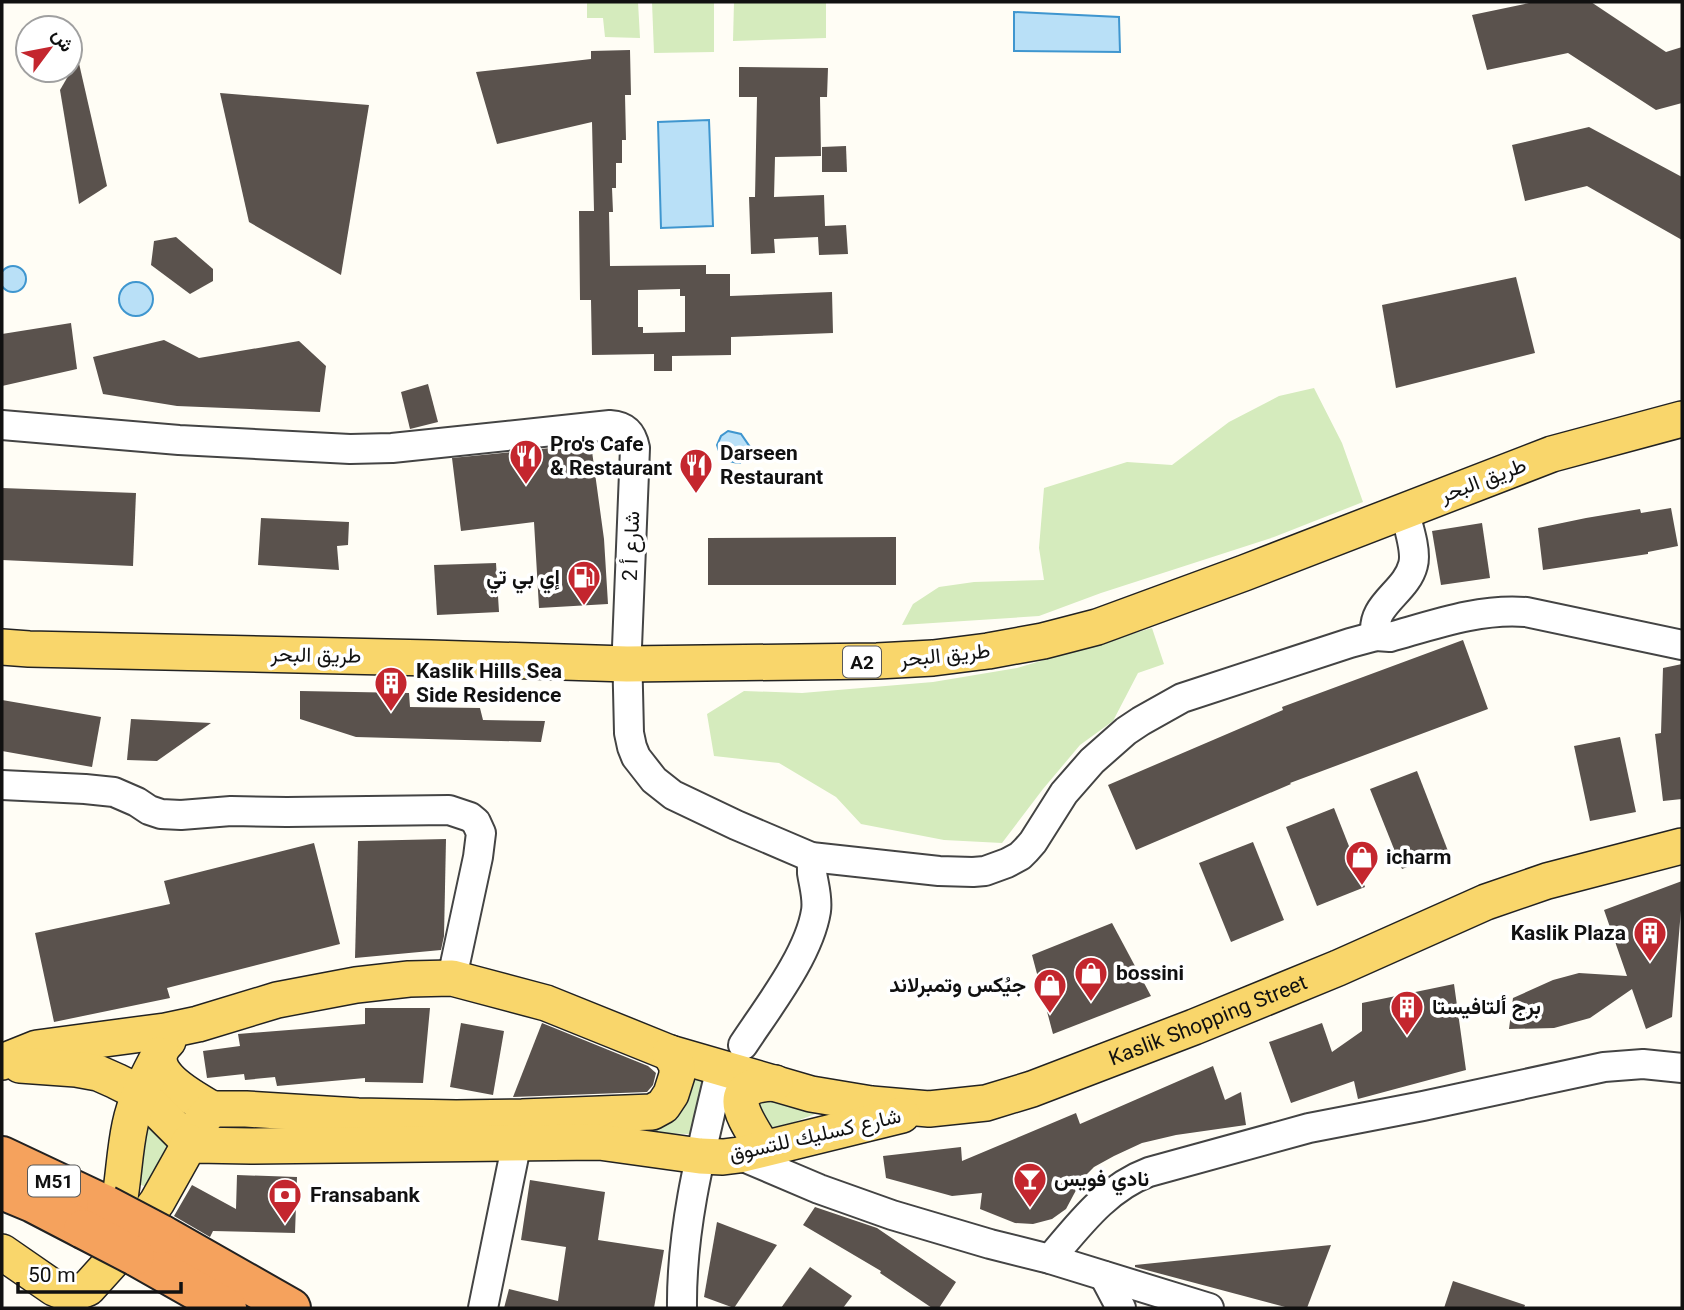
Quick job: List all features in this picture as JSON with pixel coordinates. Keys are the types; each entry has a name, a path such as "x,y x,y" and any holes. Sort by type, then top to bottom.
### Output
{"highway":[{"path":"2,1139 56,1174 71,1189"},
{"name":"M51","path":"2,1156 71,1189 95,1217"},
{"name":"M51","path":"2,1190 33,1203 95,1217 148,1245 291,1308"},
{"name":"M51","path":"148,1245 227,1308"}],"main road":[{"name":"طريق البحر","path":"2,647 628,664 877,661 974,653 1097,627 1552,454 1682,419"},
{"name":"Kaslik Shopping Street","path":"198,1024 277,1000 356,985 409,979 452,978 546,1003 670,1053 732,1057 775,1083 811,1094 871,1104 929,1109 986,1102 1032,1089 1338,968 1486,902 1547,881 1682,846"},
{"path":"2,1236 75,1277 84,1275 91,1269 104,1249 115,1221 120,1202 129,1128 140,1093 163,1045 198,1024"},
{"path":"2,1062 37,1048 198,1024"},
{"path":"2,1067 22,1065 98,1073 140,1093 195,1145 251,1146 519,1130 652,1112 663,1106 671,1094 677,1075 677,1066 670,1053"},
{"path":"159,1055 160,1066 177,1086 212,1110 246,1109 358,1116 519,1130"},
{"path":"76,1069 107,1097 129,1128"},
{"path":"751,1152 740,1103 742,1096 757,1084 775,1083"},
{"name":"شارع كسليك للتسوق","path":"519,1130 723,1157 929,1109"},
{"path":"2,1252 54,1288 80,1300 157,1202 185,1153 194,1131 212,1110"}],"street":[{"name":"شارع أ 2","path":"2,425 179,440 350,449 392,448 619,425 628,430 635,448 627,647 629,733 636,757 654,780 673,795 811,857 939,871 973,872 994,868 1020,856 1033,842 1064,793 1092,761 1141,721 1182,698 1376,636 1390,637 1475,615 1513,611 1682,645"},
{"path":"1376,636 1375,621 1379,612 1405,582 1413,566 1414,556 1404,510"},
{"path":"2,785 114,792 161,814 449,810 464,814 476,822 481,833 452,978"},
{"path":"682,1308 685,1240 700,1156 732,1057 786,979 805,946 816,911 811,857"},
{"path":"1050,1259 1113,1191 1135,1177 1149,1172 1309,1128 1604,1067 1643,1064 1682,1068"},
{"path":"483,1308 519,1130"},
{"path":"751,1152 808,1185 892,1215 1050,1259 1209,1308"},
{"path":"1104,1276 1121,1308"}],"green space":[{"path":"587,2 638,2 640,38 605,37 603,18 587,18"},
{"path":"652,2 714,2 714,52 654,53"},
{"path":"734,2 826,2 826,38 733,41"},
{"path":"1314,388 1342,443 1363,502 1274,537 1039,616 902,625 913,604 939,587 974,582 1044,580 1039,548 1044,488 1127,462 1172,465 1229,422 1279,396"},
{"path":"1152,628 1164,664 1138,673 1113,721 1080,745 1002,843 944,840 861,824 836,797 779,763 714,756 707,714 744,691 802,693 933,682 1017,668"},
{"path":"689,1077 713,1081 702,1127 689,1134 551,1130 663,1116"},
{"path":"750,1099 841,1104 771,1131"},
{"path":"141,1107 177,1140 152,1190 135,1182"}],"water":[{"path":"1014,12 1119,17 1120,52 1014,51"},
{"path":"709,120 713,226 661,228 658,122"},
{"path":"13,266 23,269 26,279 23,289 13,292 3,289 0,279 3,269"},
{"path":"136,282 148,287 153,299 148,311 136,316 124,311 119,299 124,287"},
{"path":"728,431 741,434 750,447 740,463 724,459 717,445 721,436"}],"building":[{"path":"1534,2 1591,2 1666,52 1682,47 1682,103 1656,110 1568,53 1487,70 1472,15"},
{"path":"630,50 631,95 625,95 626,140 622,140 622,163 616,163 616,188 612,188 613,212 609,212 610,266 706,265 706,274 730,274 730,296 832,292 833,333 731,337 731,355 672,356 672,371 654,371 654,354 592,355 591,300 580,300 579,211 594,211 592,122 497,144 476,72 591,59 591,51","holes":["680,289 680,296 685,296 685,332 643,333 643,327 638,327 638,290"]},
{"path":"739,67 828,68 827,97 820,97 821,156 775,157 774,197 824,195 825,226 846,225 848,254 819,255 818,237 774,239 775,253 751,254 749,197 755,197 757,97 739,97"},
{"path":"63,84 84,84 107,186 79,204 60,90"},
{"path":"220,93 369,105 341,275 249,222"},
{"path":"1589,127 1682,177 1682,240 1587,186 1525,201 1512,145"},
{"path":"846,146 847,172 822,172 822,147"},
{"path":"176,237 213,269 213,281 190,294 151,265 154,241"},
{"path":"1516,277 1535,353 1396,388 1382,305"},
{"path":"71,323 77,369 2,386 2,334"},
{"path":"164,340 199,358 299,341 326,366 320,412 177,406 103,394 93,357"},
{"path":"428,384 438,422 410,429 401,392"},
{"name":"Pro's Cafe & Restaurant","path":"591,444 604,539 608,604 539,608 534,522 461,531 452,458"},
{"path":"2,488 136,493 133,566 2,560"},
{"path":"1671,508 1678,546 1648,554 1543,570 1538,528 1640,509 1641,513"},
{"path":"261,518 349,522 348,545 337,546 339,570 258,565"},
{"path":"1482,523 1490,578 1441,585 1432,531"},
{"path":"896,537 896,585 708,585 708,538"},
{"path":"496,563 499,612 437,615 434,565"},
{"path":"1463,640 1488,709 1290,783 1136,850 1108,785 1283,710 1282,707"},
{"path":"1682,664 1682,799 1663,801 1655,734 1661,733 1663,668"},
{"name":"Kaslik Hills Sea Side Residence","path":"300,691 409,693 410,707 480,708 483,720 545,721 541,742 356,737 300,719"},
{"path":"2,700 101,717 92,767 2,751"},
{"path":"131,719 211,723 157,761 127,760"},
{"path":"1620,737 1636,812 1590,821 1574,746"},
{"path":"1417,771 1448,851 1402,869 1370,789"},
{"path":"1334,808 1365,887 1317,906 1286,827"},
{"path":"446,839 444,936 441,950 355,958 358,841"},
{"path":"1253,842 1284,920 1231,942 1199,863"},
{"path":"314,843 340,944 167,988 170,998 54,1022 35,933 170,904 164,881"},
{"name":"Kaslik Plaza","path":"1682,881 1672,1017 1646,1029 1632,989 1590,1018 1554,1028 1509,1029 1513,998 1553,980 1579,973 1627,976 1604,910"},
{"path":"1112,923 1151,996 1053,1034 1032,955"},
{"name":"برج ألتافيستا","path":"1454,984 1466,1070 1358,1099 1354,1081 1291,1103 1269,1042 1322,1023 1332,1052 1362,1031 1362,1003"},
{"path":"365,1008 430,1008 423,1083 365,1082 365,1078 277,1086 275,1077 245,1080 244,1074 207,1078 203,1051 240,1046 238,1034 365,1024"},
{"path":"461,1023 504,1031 493,1095 450,1087"},
{"path":"542,1023 648,1066 656,1073 653,1085 647,1092 513,1097"},
{"path":"1213,1066 1225,1100 1241,1092 1246,1125 1176,1135 1142,1143 1114,1156 1094,1167 1082,1179 1066,1209 1052,1219 1033,1224 1015,1223 980,1209 982,1193 952,1196 886,1178 883,1156 961,1147 962,1161 1076,1113 1080,1124"},
{"path":"237,1175 297,1177 295,1233 213,1231 210,1237 174,1216 192,1185 236,1209"},
{"path":"530,1180 605,1192 598,1240 664,1250 654,1308 504,1308 509,1289 558,1301 566,1247 521,1240"},
{"path":"815,1207 877,1228 956,1282 939,1308 932,1308 880,1273 881,1271 803,1225"},
{"path":"717,1222 777,1245 734,1308 704,1297"},
{"path":"1331,1245 1307,1308 1289,1308 1135,1267 1135,1265"},
{"path":"810,1267 852,1296 843,1308 781,1308"},
{"path":"1453,1281 1525,1305 1524,1308 1444,1308"}],"place":[{"name":"Pro's Cafe & Restaurant","path":"526,486"},
{"name":"Darseen Restaurant","path":"696,495"},
{"name":"إي بي تي","path":"584,607"},
{"name":"Kaslik Hills Sea Side Residence","path":"391,713"},
{"name":"icharm","path":"1362,887"},
{"name":"Kaslik Plaza","path":"1650,963"},
{"name":"bossini","path":"1091,1003"},
{"name":"جيُكس وتمبرلاند","path":"1050,1015"},
{"name":"برج ألتافيستا","path":"1407,1037"},
{"name":"نادي فويس","path":"1030,1209"},
{"name":"Fransabank","path":"285,1225"}]}
